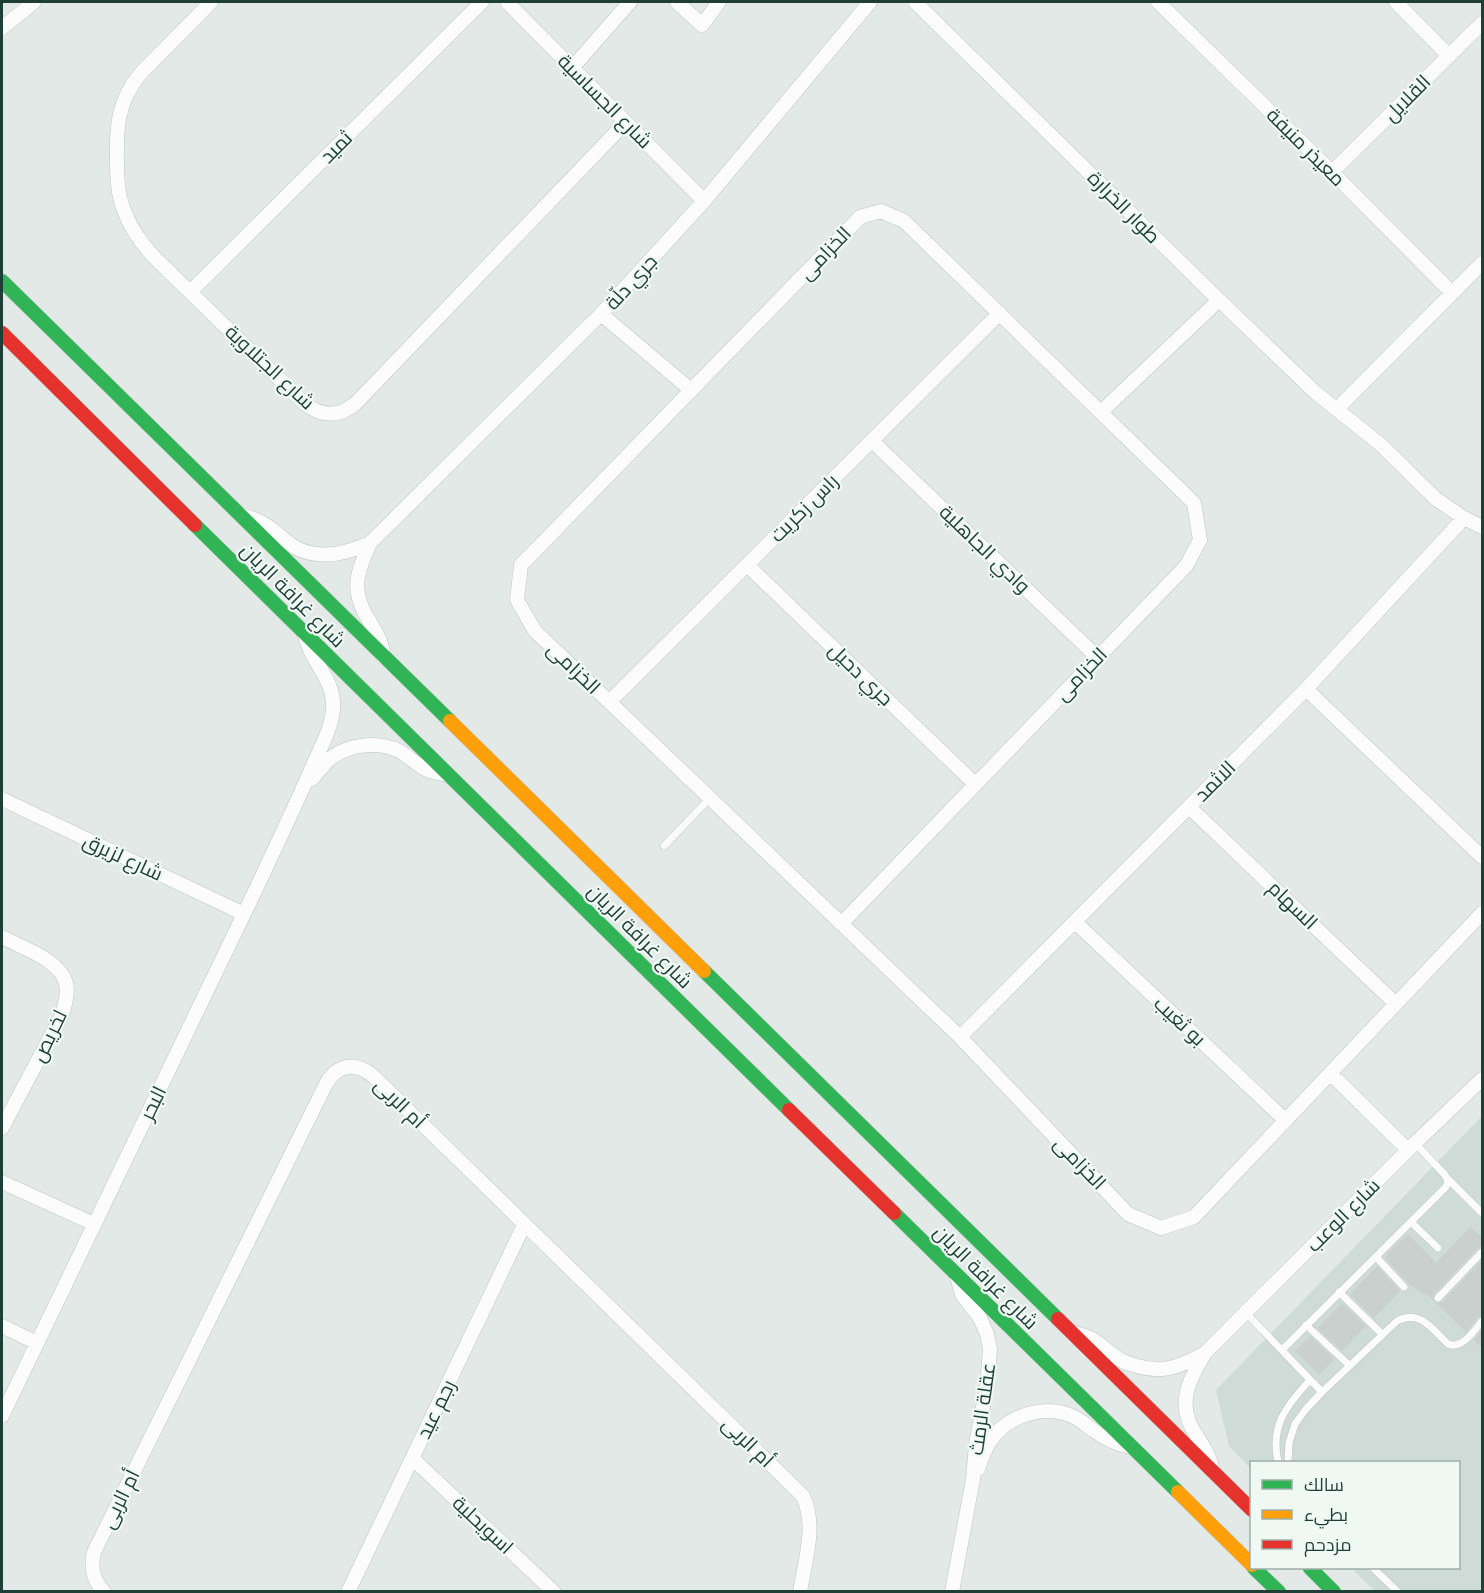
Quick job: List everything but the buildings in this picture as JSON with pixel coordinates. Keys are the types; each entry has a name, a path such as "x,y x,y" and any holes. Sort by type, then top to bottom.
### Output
{"main road":[{"name":"شارع غرافة الريان","path":"2,281 1250,1509"},
{"name":"شارع غرافة الريان","path":"2,333 1130,1448 1250,1563"},
{"name":"شارع غرافة الريان","path":"1256,1569 1279,1592"},
{"path":"1311,1569 1334,1592"}],"street":[{"path":"2,28 34,2"},
{"name":"شارع الجتلاوية","path":"211,2 140,74 130,86 124,100 116,132 117,181 125,215 142,244 190,292 312,409 326,414 342,412 355,404 626,122"},
{"name":"ثميد","path":"190,292 482,2"},
{"name":"شارع الجساسية","path":"507,2 704,201"},
{"path":"572,68 630,2"},
{"path":"677,2 702,25 719,2"},
{"name":"جري دلّة","path":"383,657 379,637 362,610 357,592 359,572 370,543 601,314 704,201 870,2"},
{"name":"طوار الخرارة","path":"915,2 1316,393 1380,444 1436,499 1464,519 1482,527"},
{"name":"معيذر منيفة","path":"1158,2 1452,293"},
{"path":"1396,2 1449,56"},
{"name":"القلايل","path":"1332,172 1482,23"},
{"name":"الخزامى","path":"840,924 1186,566 1200,540 1194,503 904,220 881,211 860,217 521,565 517,600 535,631 840,924 960,1037 1128,1214 1161,1228 1194,1217 1482,913"},
{"path":"1337,409 1482,264"},
{"path":"1101,412 1219,300"},
{"path":"601,314 691,390"},
{"name":"راس زكريت","path":"609,702 1000,314"},
{"name":"وادي الجاهلية","path":"872,441 1098,657"},
{"name":"جري دلّة","path":"239,515 259,520 291,545 310,552 333,554 370,543"},
{"name":"الاثمد","path":"960,1037 1306,689 1464,519"},
{"name":"جري دحيل","path":"747,565 975,784"},
{"name":"البحر","path":"2,1416 244,914 303,790 328,731 332,717 332,692 327,678 312,657 305,634"},
{"path":"1306,689 1482,857"},
{"name":"البحر","path":"303,790 334,756 368,745 396,750 427,770 449,776"},
{"name":"شارع لزيرق","path":"2,799 244,914"},
{"name":"السهام","path":"1189,807 1396,1004"},
{"name":"بو ثغيب","path":"1075,922 1286,1120"},
{"name":"لخريص","path":"2,937 52,962 65,979 67,996 62,1015 2,1128"},
{"name":"أم الربى","path":"104,1592 94,1577 92,1560 94,1552 330,1076 346,1067 364,1070 803,1496 808,1508 810,1531 800,1592"},
{"path":"1330,1073 1412,1147"},
{"name":"شارع الوعب","path":"1213,1472 1208,1453 1190,1424 1185,1403 1193,1373 1205,1353 1482,1079"},
{"path":"2,1182 94,1224"},
{"name":"رجم عيد","path":"348,1592 524,1226"},
{"name":"عقلة الرمث","path":"952,1592 973,1479 976,1444 987,1386 990,1349 980,1318 962,1295 957,1276"},
{"path":"2,1326 37,1343"},
{"name":"شارع الوعب","path":"1072,1333 1093,1339 1127,1363 1149,1369 1169,1369 1205,1353"},
{"name":"عقلة الرمث","path":"973,1479 989,1443 1010,1421 1024,1414 1048,1411 1071,1416 1079,1419 1102,1437 1130,1448"},
{"name":"اسويحلية","path":"412,1458 554,1592"}],"lane":[{"path":"664,846 710,798"},
{"path":"1412,1147 1482,1213"},
{"path":"1282,1350 1446,1186 1447,1178"},
{"path":"1411,1222 1438,1248"},
{"path":"1438,1298 1482,1252"},
{"path":"1376,1257 1404,1287"},
{"path":"1339,1292 1382,1334"},
{"path":"1246,1313 1322,1392"},
{"path":"1288,1461 1289,1443 1295,1424 1306,1409 1396,1321 1404,1317 1419,1318 1453,1346 1463,1342 1482,1321"},
{"path":"1306,1325 1349,1365"},
{"path":"1278,1461 1277,1432 1283,1414 1293,1398 1310,1380"},
{"path":"1374,1569 1398,1592"}],"shaded area":[{"path":"1482,1116 1482,1591 1375,1591 1352,1569 1460,1569 1460,1461 1250,1461 1250,1468 1229,1446 1216,1390"}],"traffic: fast":[{"path":"2,281 450,721"},
{"path":"195,525 789,1110"},
{"path":"704,971 1058,1319"},
{"path":"894,1213 1178,1492"},
{"path":"1255,1569 1279,1592"},
{"path":"1311,1569 1334,1592"}],"traffic: slow":[{"path":"450,721 704,971"},
{"path":"1178,1492 1250,1563"}],"traffic: jam":[{"path":"2,333 195,525"},
{"path":"789,1110 894,1213"},
{"path":"1058,1319 1250,1508"}]}
